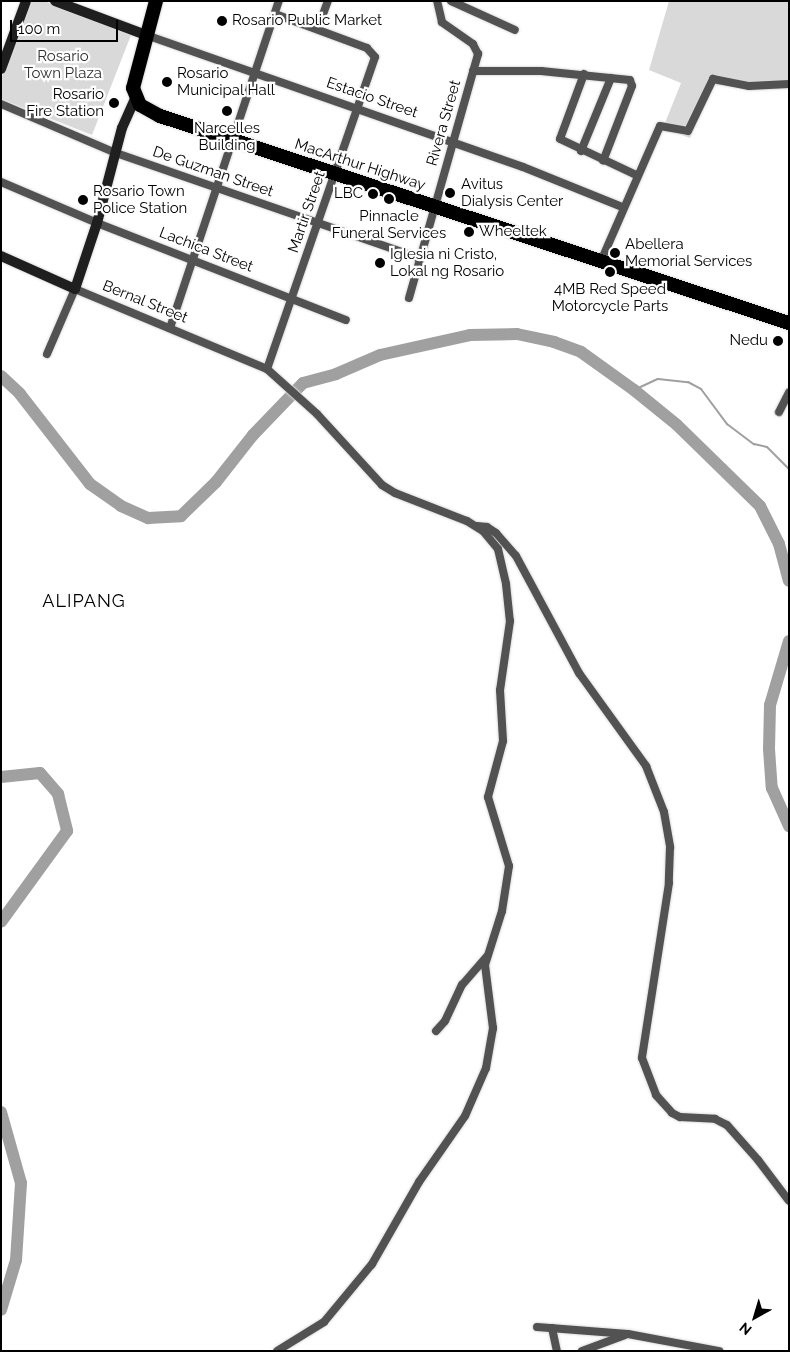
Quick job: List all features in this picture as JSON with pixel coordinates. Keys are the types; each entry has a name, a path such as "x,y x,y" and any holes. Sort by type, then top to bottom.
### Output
{"highway":[{"path":"136,96 134,78 156,1"},
{"name":"MacArthur Highway","path":"136,96 140,105 160,116 789,323"}],"main road":[{"name":"Estacio Street","path":"55,1 146,35"},
{"path":"1,69 26,2"},
{"path":"75,289 97,223 128,109 136,96"},
{"name":"Bernal Street","path":"1,256 75,289"}],"street":[{"path":"170,328 218,188 274,14 280,1"},
{"path":"274,14 318,28 328,1"},
{"name":"Rivera Street","path":"409,298 419,258 436,207 477,50 442,22 437,1"},
{"path":"451,1 516,30"},
{"name":"Martir Street","path":"267,369 374,64 374,53 367,48 318,28"},
{"name":"Estacio Street","path":"146,35 453,142 622,207"},
{"path":"473,70 498,68 627,79 632,86 603,160"},
{"path":"584,74 560,137 564,143 636,175"},
{"path":"581,150 611,78"},
{"path":"601,261 622,207 660,126 688,131 713,79 749,86 789,84"},
{"name":"De Guzman Street","path":"1,104 116,152 419,258"},
{"name":"Lachica Street","path":"1,182 97,223 346,320"},
{"path":"47,354 75,289"},
{"name":"Bernal Street","path":"75,289 267,369 317,414 382,485 395,493 477,526 487,527 496,533 520,562 579,673 646,766 664,812 670,847 669,883 642,1058 656,1095 672,1114 680,1117 715,1119 726,1125 758,1160 789,1201"},
{"path":"779,412 789,392"},
{"path":"277,1351 312,1331 334,1313 372,1264 419,1182 465,1116 486,1068 492,1037 492,1013 486,981 487,956 508,880 507,855 488,797 502,741 500,690 510,604 498,550 477,526"},
{"path":"436,1031 445,1021 462,985 487,956"},
{"path":"536,1327 628,1334 719,1351"},
{"path":"552,1328 557,1351"},
{"path":"582,1351 628,1334"},
{"path":"682,1351 695,1347"}],"green space":[{"name":"Rosario Town Plaza","path":"31,1 44,1 131,35 92,135 1,99 1,79"},
{"path":"669,1 789,1 789,88 714,85 690,138 663,128 681,83 649,70"}],"waterway":[{"path":"1,376 20,394 90,484 121,506 148,518 181,516 216,482 253,435 303,383 336,374 380,355 470,335 517,334 554,342 581,352 634,390 677,425 760,506 779,544 789,581"},
{"path":"634,390 658,379 688,382 701,389 727,424 754,444 767,447 789,469"},
{"path":"789,641 770,705 769,749 772,788 789,826"},
{"path":"1,777 40,773 58,794 67,831 1,922"},
{"path":"1,1112 21,1183 16,1260 1,1310"}],"place":[{"name":"Rosario Public Market","path":"222,21"},
{"name":"Rosario Municipal Hall","path":"167,82"},
{"name":"Rosario Fire Station","path":"114,103"},
{"name":"Narcelles Building","path":"227,111"},
{"name":"Avitus Dialysis Center","path":"450,193"},
{"name":"LBC","path":"373,194"},
{"name":"Pinnacle Funeral Services","path":"389,199"},
{"name":"Rosario Town Police Station","path":"83,200"},
{"name":"Wheeltek","path":"469,232"},
{"name":"Abellera Memorial Services","path":"615,253"},
{"name":"Iglesia ni Cristo, Lokal ng Rosario","path":"380,263"},
{"name":"4MB Red Speed Motorcycle Parts","path":"610,272"},
{"name":"Nedu","path":"778,341"}],"district":[{"name":"ALIPANG","path":"84,601"}]}
